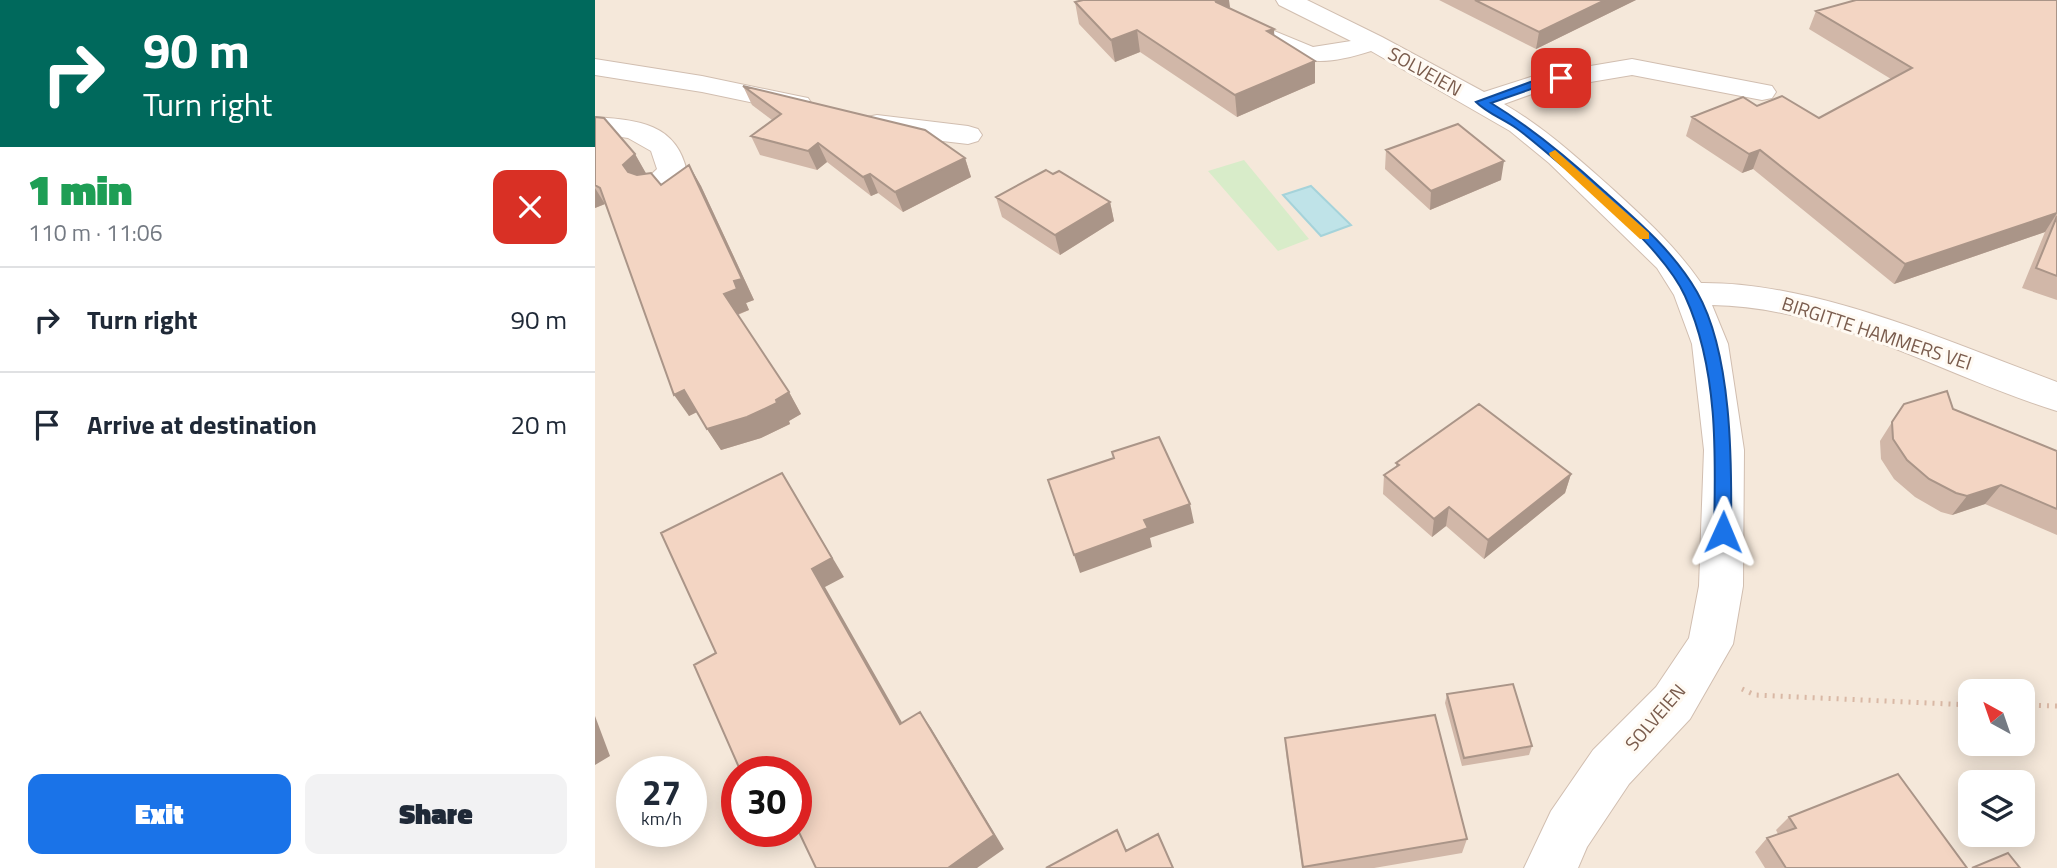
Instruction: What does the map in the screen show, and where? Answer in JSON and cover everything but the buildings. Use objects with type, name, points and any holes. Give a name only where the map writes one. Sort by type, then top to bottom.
[{"type":"street","name":"SOLVEIEN","points":[[1288,0],[1373,42],[1520,125],[1637,228],[1669,261],[1691,294],[1710,344],[1724,450],[1721,586],[1710,644],[1673,703],[1611,767],[1569,829],[1550,868]]},
{"type":"street","name":"SOLVEIEN","points":[[1240,23],[1310,56],[1329,56],[1373,42]]},
{"type":"street","points":[[595,67],[702,84],[823,110]]},
{"type":"street","points":[[1482,102],[1537,83],[1632,67],[1762,92]]},
{"type":"street","points":[[857,117],[891,127],[968,135]]},
{"type":"street","points":[[595,125],[642,132],[656,137],[666,151],[672,172],[654,186]]},
{"type":"street","name":"BIRGITTE HAMMERS VEI","points":[[1691,294],[1728,292],[1808,307],[1934,349],[2057,397]]},
{"type":"path","points":[[1696,667],[1755,695],[1958,704]]},
{"type":"path","points":[[2035,705],[2057,706]]},
{"type":"shaded area","points":[[595,0],[2057,0],[2057,868],[595,868]]},
{"type":"green space","points":[[1244,160],[1309,239],[1278,251],[1208,171]]},
{"type":"water","points":[[1311,186],[1351,225],[1321,236],[1283,195]]},
{"type":"slow traffic","points":[[1555,153],[1645,236]]},
{"type":"route","points":[[1561,78],[1537,83],[1482,102],[1520,125],[1637,228],[1669,261],[1691,294],[1710,344],[1724,450],[1723,532]]}]
